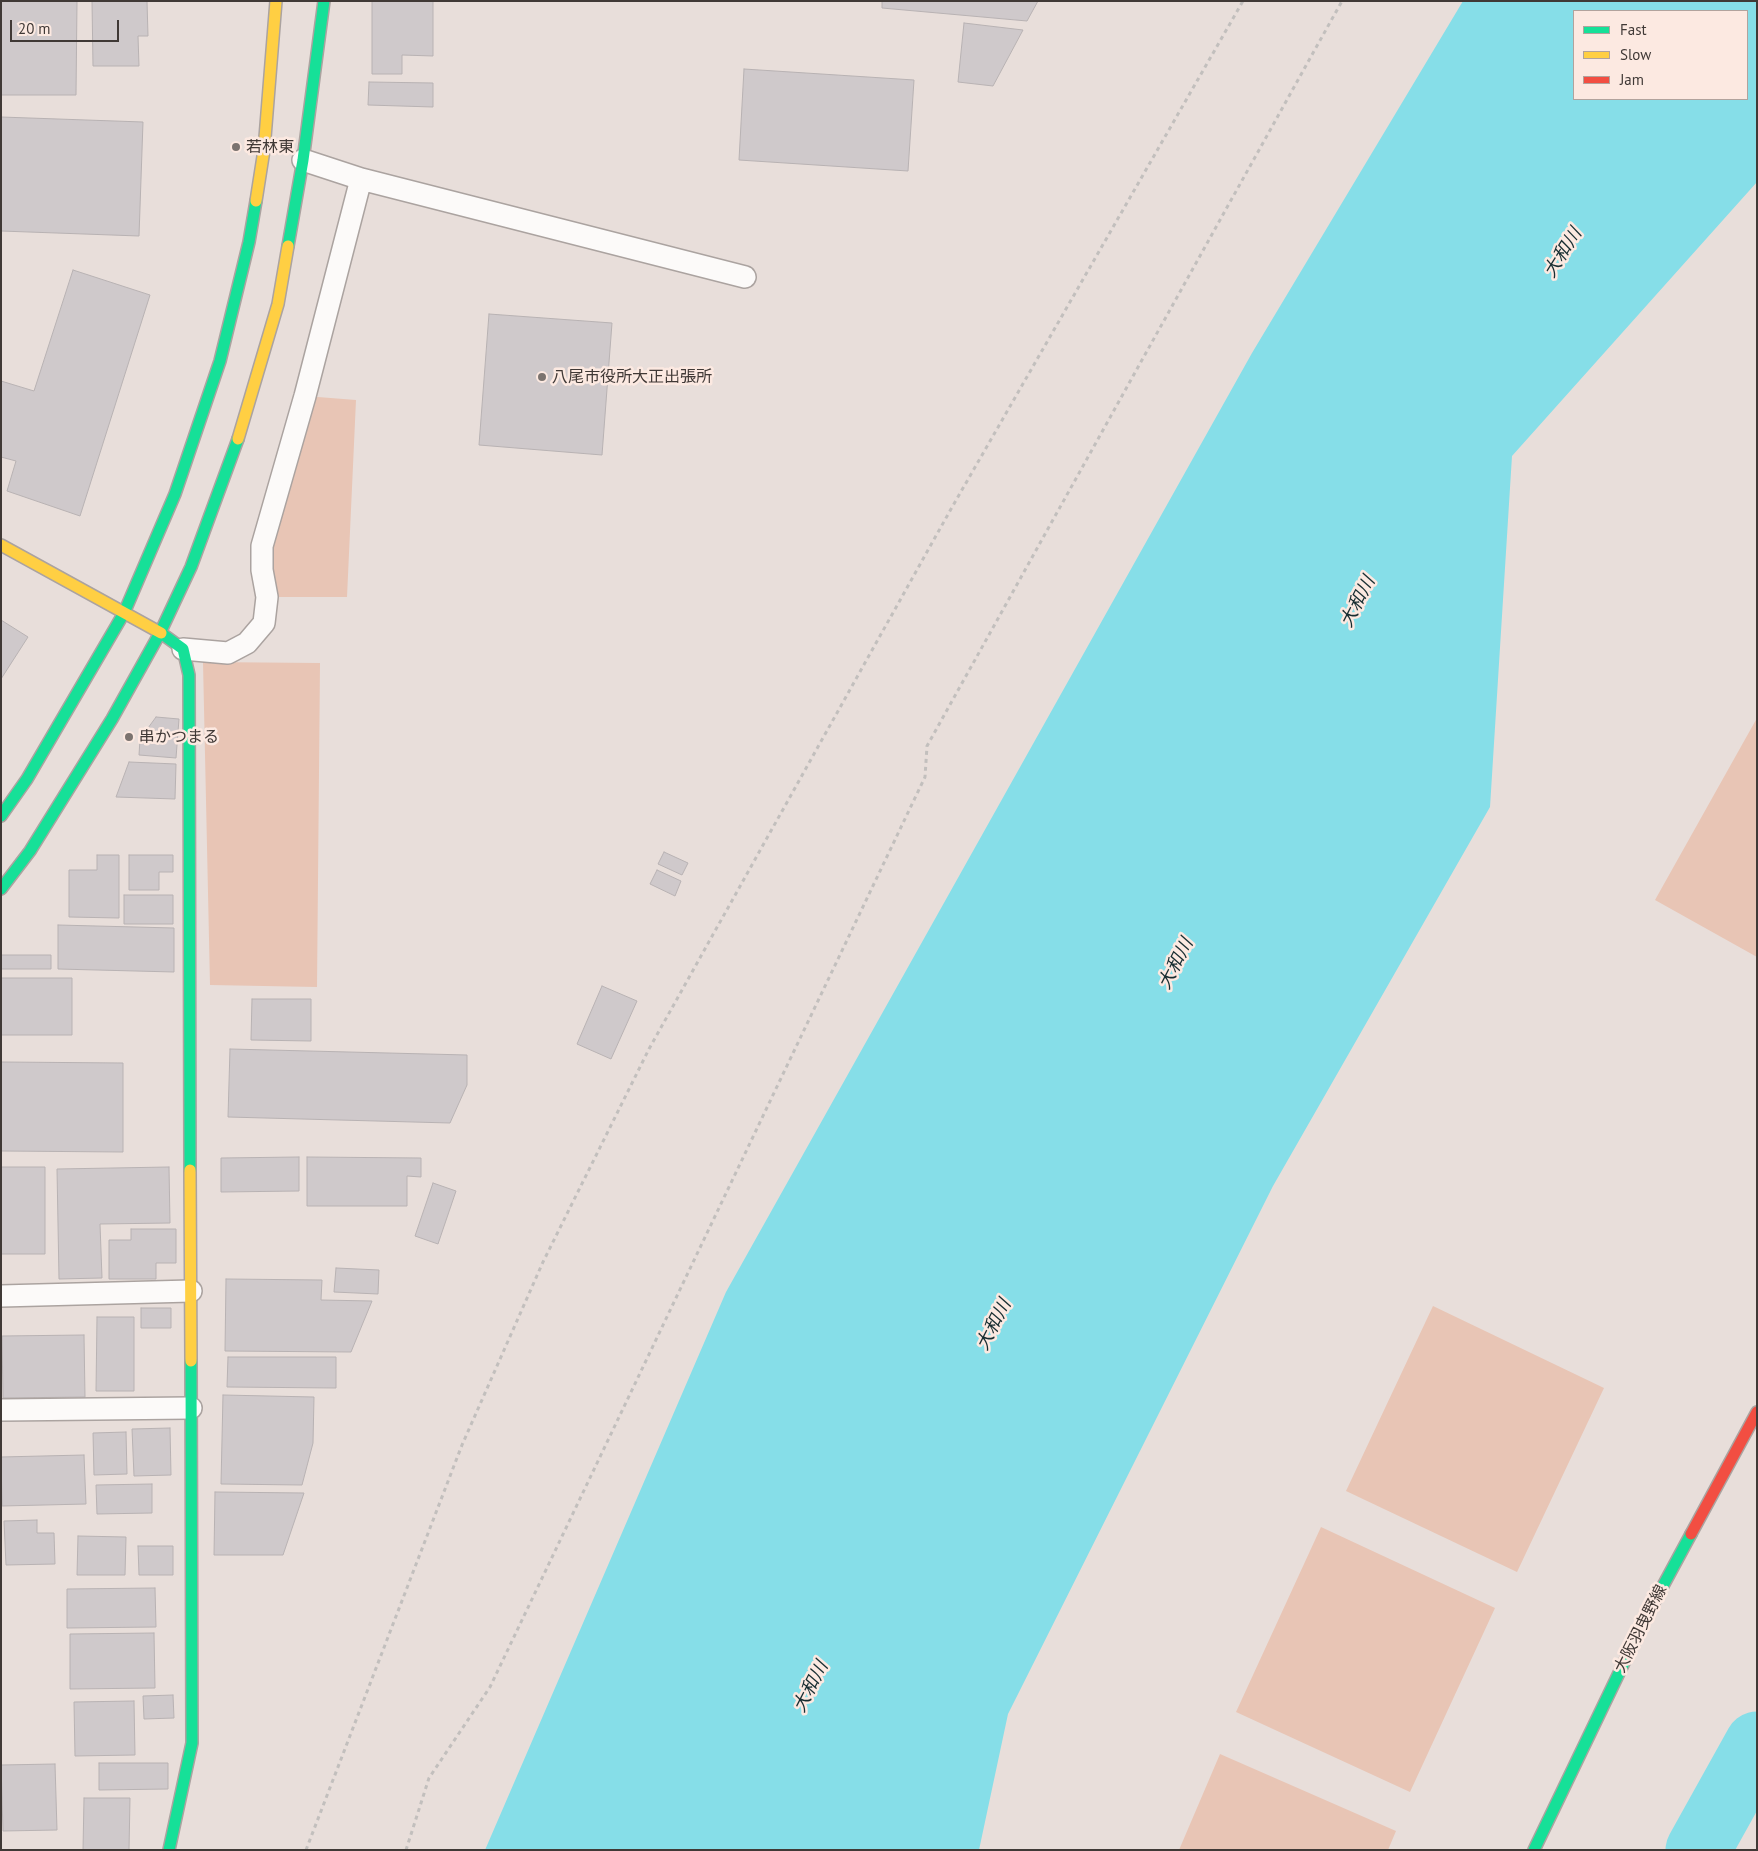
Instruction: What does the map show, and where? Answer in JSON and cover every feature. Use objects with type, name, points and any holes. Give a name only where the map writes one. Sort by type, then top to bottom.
[{"type":"street","points":[[1,816],[27,779],[124,613],[175,494],[220,361],[249,242],[264,150],[276,1]]},
{"type":"street","points":[[1,889],[35,843],[112,719],[160,633],[191,567],[233,455],[278,304],[303,160],[324,1]]},
{"type":"street","points":[[1,545],[160,633],[183,649],[190,675],[192,1743],[169,1850]]},
{"type":"street","name":"大阪羽曳野線","points":[[1534,1850],[1644,1621],[1757,1412]]},
{"type":"lane","points":[[303,160],[361,179],[746,277]]},
{"type":"lane","points":[[183,649],[228,653],[246,643],[264,623],[267,596],[262,570],[262,546],[305,396],[361,179]]},
{"type":"lane","points":[[1,1296],[191,1292]]},
{"type":"lane","points":[[1,1410],[191,1408]]},
{"type":"path","points":[[306,1850],[462,1445],[543,1262],[644,1058],[951,508],[1243,1]]},
{"type":"path","points":[[406,1850],[429,1778],[490,1687],[925,778],[927,746],[1342,1]]},
{"type":"shaded area","points":[[305,396],[356,400],[347,597],[267,597],[262,570]]},
{"type":"shaded area","points":[[203,662],[320,663],[317,987],[210,985]]},
{"type":"shaded area","points":[[1757,718],[1757,957],[1655,900]]},
{"type":"shaded area","points":[[1433,1306],[1604,1388],[1517,1572],[1346,1491]]},
{"type":"shaded area","points":[[1321,1527],[1495,1608],[1410,1792],[1236,1712]]},
{"type":"shaded area","points":[[1220,1754],[1396,1831],[1388,1850],[1179,1850]]},
{"type":"water","name":"大和川","points":[[1463,1],[1757,1],[1757,182],[1512,456],[1490,807],[1273,1186],[1008,1714],[979,1850],[485,1850],[726,1292],[1252,353]]},
{"type":"building","points":[[1,1],[77,1],[76,95],[1,95]]},
{"type":"building","points":[[92,1],[147,1],[148,36],[138,36],[139,66],[93,66]]},
{"type":"building","points":[[372,1],[433,1],[433,56],[402,55],[402,74],[372,74]]},
{"type":"building","points":[[882,1],[1038,1],[1027,21],[882,8]]},
{"type":"building","points":[[964,23],[1023,30],[993,86],[958,82]]},
{"type":"building","points":[[744,69],[914,80],[908,171],[739,160]]},
{"type":"building","points":[[369,82],[433,83],[433,107],[368,105]]},
{"type":"building","points":[[1,117],[143,122],[139,236],[1,231]]},
{"type":"building","points":[[73,270],[150,295],[80,516],[7,491],[16,461],[1,457],[1,381],[34,391]]},
{"type":"building","name":"八尾市役所大正出張所","points":[[489,314],[612,323],[602,455],[479,445]]},
{"type":"building","points":[[1,620],[28,637],[1,679]]},
{"type":"building","points":[[156,717],[179,719],[176,758],[139,755],[140,739]]},
{"type":"building","points":[[129,762],[176,764],[175,799],[116,797]]},
{"type":"building","points":[[664,852],[688,863],[682,875],[658,864]]},
{"type":"building","points":[[97,855],[119,855],[119,918],[69,917],[69,870],[97,870]]},
{"type":"building","points":[[129,855],[173,855],[173,872],[159,872],[159,890],[129,890]]},
{"type":"building","points":[[657,870],[681,881],[675,896],[650,884]]},
{"type":"building","points":[[124,895],[173,895],[173,924],[124,924]]},
{"type":"building","points":[[58,925],[174,928],[174,972],[58,969]]},
{"type":"building","points":[[1,955],[51,955],[51,969],[1,969]]},
{"type":"building","points":[[1,978],[72,978],[72,1035],[1,1035]]},
{"type":"building","points":[[602,986],[637,1001],[611,1059],[577,1044]]},
{"type":"building","points":[[252,999],[311,999],[311,1041],[251,1040]]},
{"type":"building","points":[[230,1049],[467,1055],[467,1085],[450,1123],[228,1117]]},
{"type":"building","points":[[1,1062],[123,1063],[123,1152],[1,1151]]},
{"type":"building","points":[[299,1157],[299,1191],[221,1192],[221,1158]]},
{"type":"building","points":[[307,1157],[421,1158],[421,1177],[407,1176],[407,1206],[307,1206]]},
{"type":"building","points":[[1,1167],[45,1167],[45,1254],[1,1254]]},
{"type":"building","points":[[169,1167],[170,1223],[100,1224],[102,1278],[59,1279],[57,1169]]},
{"type":"building","points":[[433,1183],[456,1191],[438,1244],[415,1236]]},
{"type":"building","points":[[131,1229],[176,1229],[176,1263],[156,1263],[156,1279],[109,1279],[109,1240],[131,1240]]},
{"type":"building","points":[[336,1268],[379,1270],[378,1294],[334,1292]]},
{"type":"building","points":[[226,1279],[322,1280],[321,1300],[372,1301],[351,1352],[225,1351]]},
{"type":"building","points":[[141,1308],[171,1308],[171,1328],[141,1328]]},
{"type":"building","points":[[97,1317],[134,1317],[134,1391],[96,1391]]},
{"type":"building","points":[[84,1335],[85,1397],[3,1398],[2,1336]]},
{"type":"building","points":[[228,1357],[336,1357],[336,1388],[227,1387]]},
{"type":"building","points":[[223,1395],[314,1397],[313,1443],[302,1485],[221,1484]]},
{"type":"building","points":[[170,1428],[171,1475],[134,1476],[132,1429]]},
{"type":"building","points":[[126,1432],[127,1474],[94,1475],[93,1433]]},
{"type":"building","points":[[84,1455],[86,1504],[2,1506],[1,1457]]},
{"type":"building","points":[[152,1484],[152,1513],[97,1514],[96,1485]]},
{"type":"building","points":[[215,1492],[304,1493],[283,1555],[214,1555]]},
{"type":"building","points":[[37,1520],[37,1533],[54,1533],[55,1564],[6,1565],[4,1521]]},
{"type":"building","points":[[78,1536],[126,1537],[125,1575],[77,1575]]},
{"type":"building","points":[[138,1546],[173,1546],[173,1575],[139,1575]]},
{"type":"building","points":[[155,1588],[156,1627],[67,1628],[67,1589]]},
{"type":"building","points":[[154,1633],[155,1688],[70,1689],[70,1634]]},
{"type":"building","points":[[173,1695],[174,1718],[144,1719],[143,1696]]},
{"type":"building","points":[[134,1701],[135,1755],[75,1756],[74,1702]]},
{"type":"building","points":[[99,1763],[168,1763],[168,1789],[99,1790]]},
{"type":"building","points":[[55,1764],[57,1830],[3,1831],[1,1765]]},
{"type":"building","points":[[84,1798],[130,1798],[129,1850],[83,1850]]},
{"type":"waterway","points":[[1698,1850],[1757,1744]]},
{"type":"traffic: fast","points":[[288,246],[303,160],[324,1]]},
{"type":"traffic: fast","points":[[1,816],[27,779],[124,613],[175,494],[220,361],[249,242],[256,201]]},
{"type":"traffic: fast","points":[[1,889],[30,851],[112,719],[160,633],[191,567],[238,439]]},
{"type":"traffic: fast","points":[[161,633],[183,649],[189,675],[190,1170]]},
{"type":"traffic: fast","points":[[169,1850],[192,1743],[191,1361]]},
{"type":"traffic: fast","points":[[1534,1850],[1644,1621],[1691,1534]]},
{"type":"traffic: slow","points":[[256,201],[264,150],[276,1]]},
{"type":"traffic: slow","points":[[238,439],[278,304],[288,246]]},
{"type":"traffic: slow","points":[[1,545],[161,633]]},
{"type":"traffic: slow","points":[[190,1170],[191,1361]]},
{"type":"traffic: jam","points":[[1691,1534],[1757,1412]]},
{"type":"place","name":"若林東","points":[[236,147]]},
{"type":"place","name":"八尾市役所大正出張所","points":[[542,377]]},
{"type":"place","name":"串かつまる","points":[[129,737]]}]
